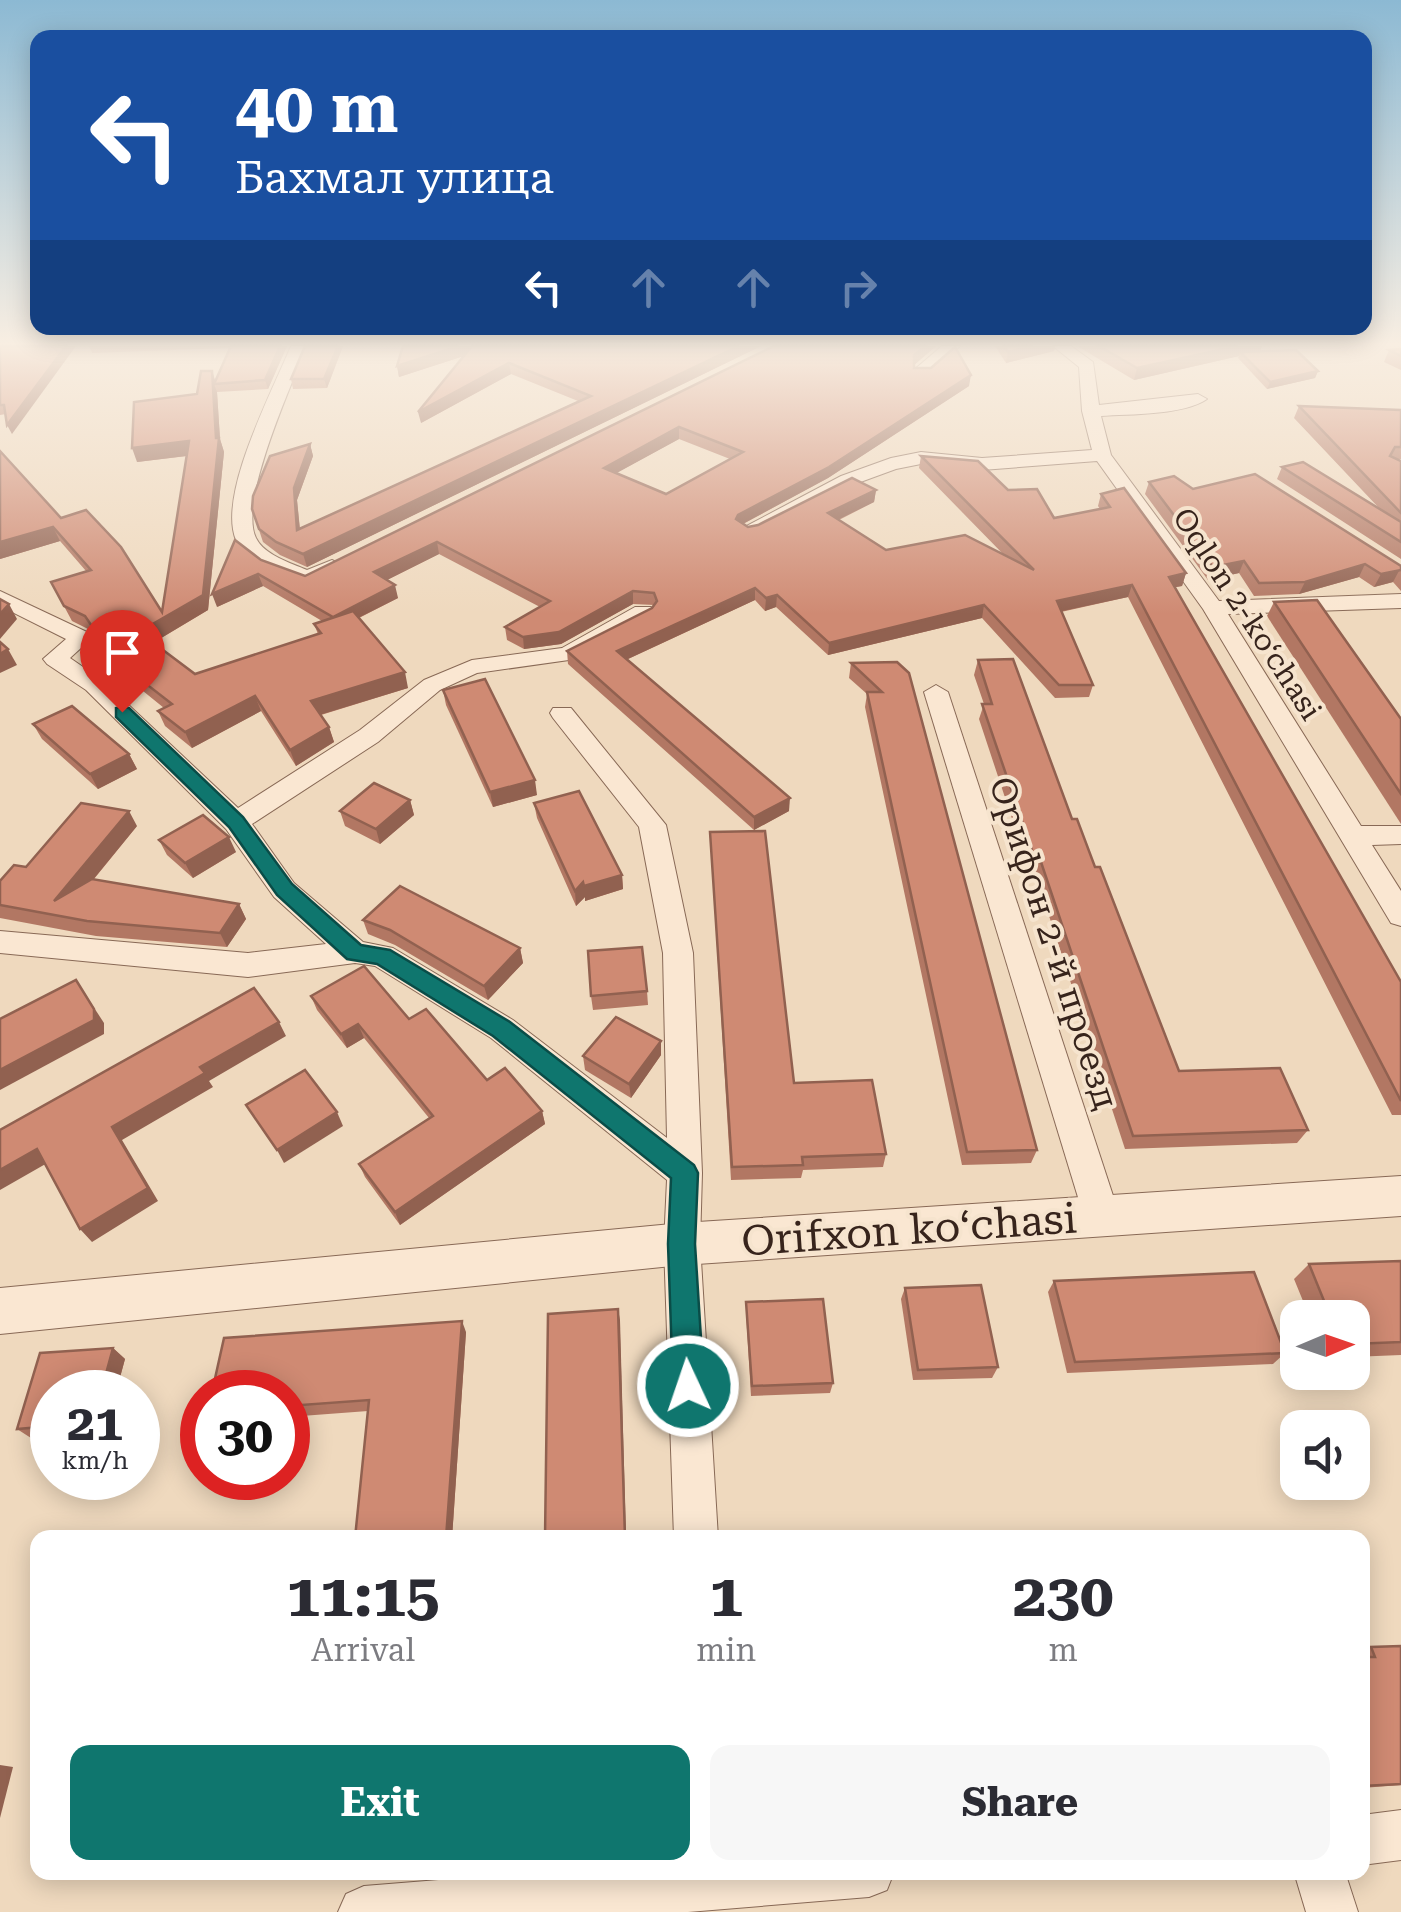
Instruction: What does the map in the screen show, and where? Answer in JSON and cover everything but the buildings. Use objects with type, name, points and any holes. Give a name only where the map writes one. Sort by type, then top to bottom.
[{"type":"street","points":[[265,435],[244,492],[240,525],[250,546],[307,579],[359,553]]},
{"type":"street","name":"Oqlon 2-ko‘chasi","points":[[1097,435],[1102,454],[1213,608],[1401,915]]},
{"type":"street","points":[[750,530],[848,480],[891,464],[922,458],[982,464],[1102,454]]},
{"type":"street","points":[[0,598],[81,638],[55,659],[94,685],[236,822],[284,890],[354,952]]},
{"type":"street","points":[[1213,608],[1401,601]]},
{"type":"street","points":[[236,822],[370,736],[432,685],[472,668],[568,654],[644,612]]},
{"type":"street","name":"Орифон 2-й проезд","points":[[936,692],[1102,1217]]},
{"type":"street","points":[[562,713],[652,825],[678,954],[685,1173],[682,1244],[696,1530]]},
{"type":"street","points":[[1354,836],[1401,836]]},
{"type":"street","points":[[0,942],[248,965],[354,952],[382,956],[502,1029],[685,1173]]},
{"type":"street","name":"Orifxon koʻchasi","points":[[0,1311],[682,1244],[1401,1196]]},
{"type":"street","points":[[1370,1839],[1401,1836]]},
{"type":"street","points":[[364,1912],[796,1880]]},
{"type":"street","points":[[1322,1880],[1332,1912]]},
{"type":"route","points":[[122,712],[236,822],[284,890],[356,953],[382,956],[502,1029],[685,1173],[682,1244],[688,1386]]}]
